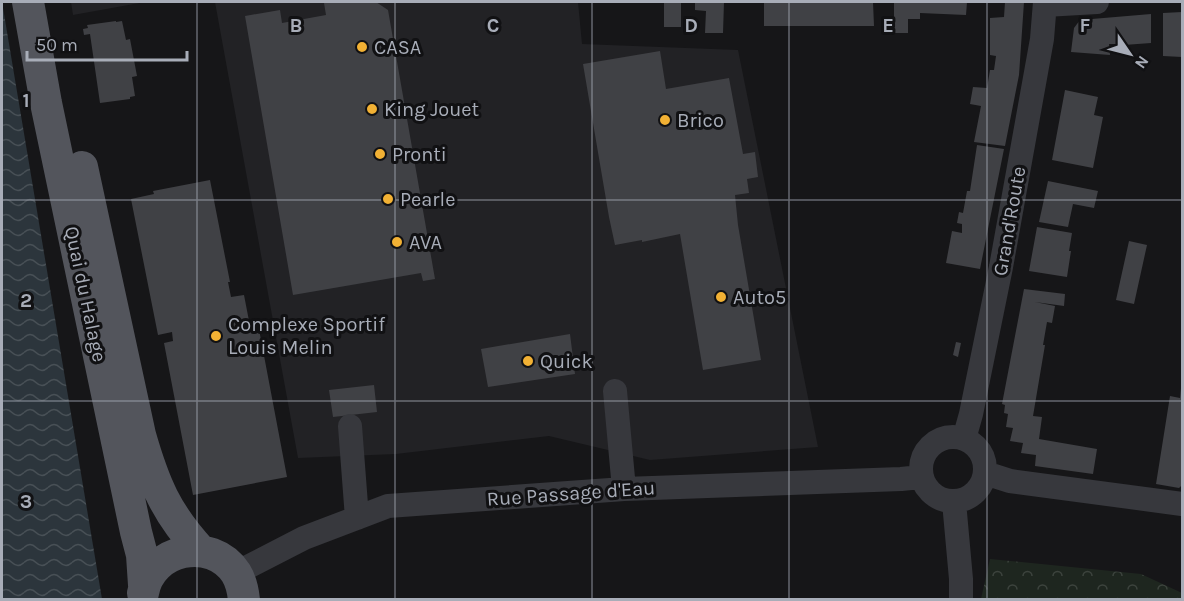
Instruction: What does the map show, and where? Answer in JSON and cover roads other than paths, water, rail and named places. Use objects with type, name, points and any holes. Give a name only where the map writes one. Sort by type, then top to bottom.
[{"type":"main road","name":"Quai du Halage","points":[[28,2],[51,126],[142,555],[143,592]]},
{"type":"main road","name":"Quai du Halage","points":[[50,2],[70,112],[140,435],[151,473],[172,515],[201,551]]},
{"type":"main road","name":"Quai du Halage","points":[[143,592],[152,571],[162,561],[174,554],[188,551],[201,551],[215,555],[226,562],[240,586]]},
{"type":"street","points":[[1045,3],[1097,2]]},
{"type":"street","name":"Grand'Route","points":[[964,439],[1001,267],[1042,39],[1045,3]]},
{"type":"street","points":[[615,391],[624,489]]},
{"type":"street","points":[[350,426],[357,518]]},
{"type":"street","points":[[952,437],[972,443],[982,456],[985,473],[978,490],[963,500],[954,502],[940,499],[928,490],[921,477],[921,465],[924,454],[931,445],[941,439],[952,437]]},
{"type":"street","points":[[985,473],[1010,481],[1182,504]]},
{"type":"street","name":"Rue Passage d'Eau","points":[[240,586],[304,538],[388,506],[624,489],[921,477]]},
{"type":"street","points":[[954,502],[961,600]]},
{"type":"water","points":[[2,2],[102,599],[2,599]]},
{"type":"place","name":"CASA","points":[[362,47]]},
{"type":"place","name":"King Jouet","points":[[372,109]]},
{"type":"place","name":"Brico","points":[[665,120]]},
{"type":"place","name":"Pronti","points":[[380,154]]},
{"type":"place","name":"Pearle","points":[[388,199]]},
{"type":"place","name":"AVA","points":[[397,242]]},
{"type":"place","name":"Auto5","points":[[721,297]]},
{"type":"place","name":"Complexe Sportif Louis Melin","points":[[216,336]]},
{"type":"place","name":"Quick","points":[[528,361]]}]
